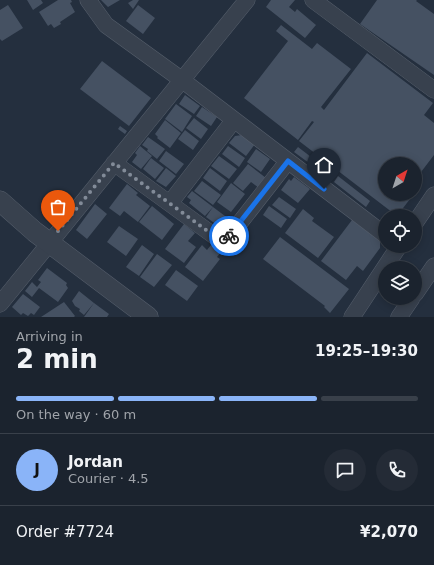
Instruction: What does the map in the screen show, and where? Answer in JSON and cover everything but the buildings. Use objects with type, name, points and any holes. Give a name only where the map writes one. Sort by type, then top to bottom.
[{"type":"street","points":[[88,0],[106,25],[182,80],[378,231]]},
{"type":"street","points":[[0,304],[247,0]]},
{"type":"street","points":[[313,0],[434,90]]},
{"type":"street","points":[[170,203],[234,120]]},
{"type":"street","points":[[114,163],[224,243],[288,161]]},
{"type":"street","points":[[422,212],[434,195]]},
{"type":"street","points":[[0,201],[49,243],[148,317]]},
{"type":"street","points":[[352,317],[394,253]]},
{"type":"street","points":[[422,284],[434,266]]},
{"type":"street","points":[[400,317],[408,305]]},
{"type":"way so far","points":[[58,231],[114,163],[224,243],[229,236]]},
{"type":"route","points":[[229,236],[288,161],[324,189]]}]
